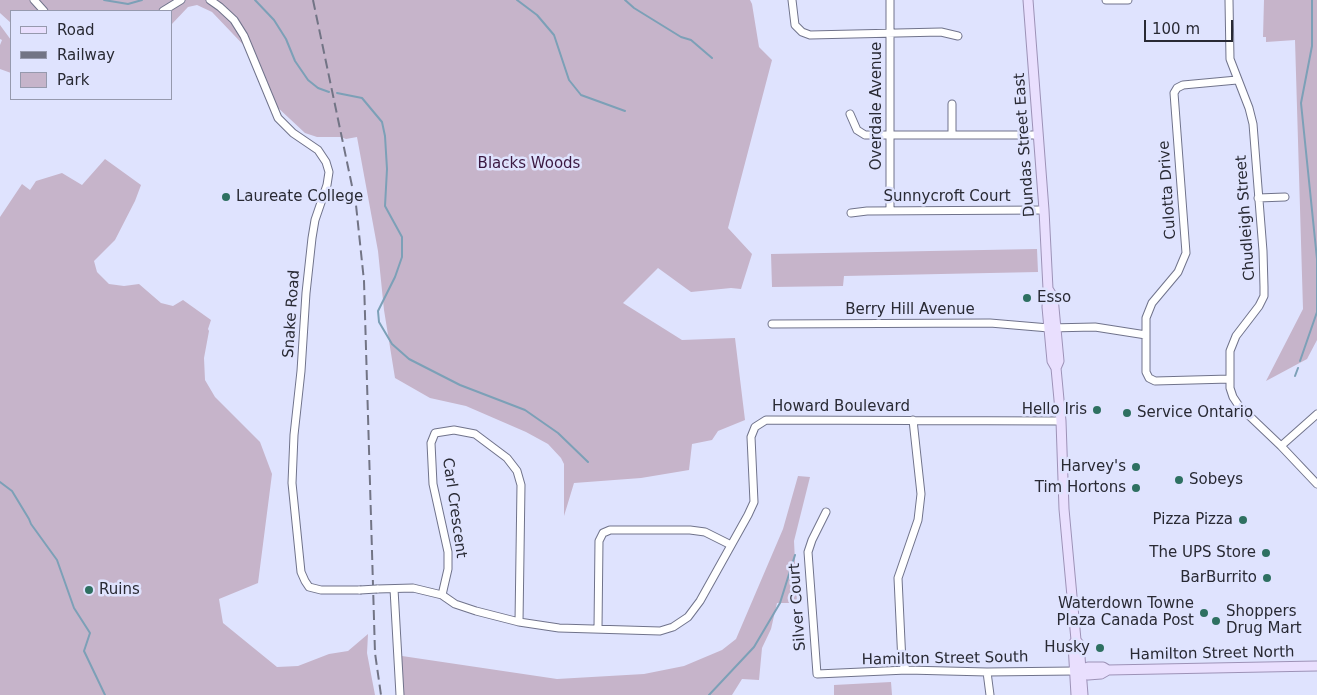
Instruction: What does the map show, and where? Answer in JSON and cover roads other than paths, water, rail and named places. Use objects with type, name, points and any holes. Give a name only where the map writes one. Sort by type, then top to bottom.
[{"type":"main road","name":"Dundas Street East","points":[[1028,0],[1048,289],[1053,297],[1052,328],[1059,361],[1056,368],[1064,509],[1076,640],[1079,644],[1076,695]]},
{"type":"main road","name":"Hamilton Street North","points":[[1078,671],[1088,667],[1103,667],[1108,670],[1317,666]]},
{"type":"main road","name":"Dundas Street East","points":[[1078,671],[1083,695]]},
{"type":"street","points":[[34,0],[43,10]]},
{"type":"street","points":[[165,10],[181,0]]},
{"type":"street","name":"Snake Road","points":[[210,0],[234,20],[244,36],[278,118],[293,133],[318,150],[326,162],[329,172],[327,185],[315,220],[312,238],[306,293],[302,371],[294,435],[292,483],[301,572],[309,586],[321,590],[413,588],[442,595]]},
{"type":"street","points":[[792,0],[794,26],[810,35],[941,32],[958,36]]},
{"type":"street","name":"Overdale Avenue","points":[[890,0],[890,211]]},
{"type":"street","points":[[1106,0],[1128,0]]},
{"type":"street","name":"Chudleigh Street","points":[[1229,0],[1230,59],[1249,108],[1253,124],[1263,251],[1264,296],[1259,306],[1236,336],[1230,351],[1230,380],[1233,397],[1239,406],[1317,484]]},
{"type":"street","name":"Culotta Drive","points":[[1230,380],[1154,382],[1146,372],[1146,318],[1152,303],[1178,272],[1186,253],[1174,93],[1177,88],[1183,85],[1237,80]]},
{"type":"street","points":[[952,104],[952,135]]},
{"type":"street","points":[[850,114],[855,128],[860,134],[868,135],[1038,134]]},
{"type":"street","points":[[1258,198],[1285,197]]},
{"type":"street","name":"Sunnycroft Court","points":[[850,213],[1044,210]]},
{"type":"street","name":"Berry Hill Avenue","points":[[772,324],[990,324],[1052,328],[1095,327],[1146,335]]},
{"type":"street","points":[[1281,446],[1317,414]]},
{"type":"street","name":"Howard Boulevard","points":[[442,595],[455,604],[519,622],[559,628],[660,631],[673,627],[688,617],[700,601],[754,502],[752,437],[754,427],[766,420],[1060,421]]},
{"type":"street","points":[[906,670],[902,663],[898,578],[918,520],[920,494],[913,420]]},
{"type":"street","name":"Carl Crescent","points":[[442,595],[448,569],[448,552],[433,484],[431,443],[435,433],[454,430],[475,434],[507,458],[517,471],[520,485],[519,622]]},
{"type":"street","name":"Silver Court","points":[[817,674],[808,552],[826,512]]},
{"type":"street","points":[[598,628],[599,541],[603,533],[610,530],[690,530],[705,532],[731,545]]},
{"type":"street","points":[[394,589],[400,695]]},
{"type":"street","name":"Hamilton Street South","points":[[817,674],[906,670],[987,672],[1078,671]]},
{"type":"street","points":[[987,672],[990,695]]},
{"type":"waterway","points":[[104,0],[128,4],[142,0]]},
{"type":"waterway","points":[[255,0],[274,20],[286,39],[295,61],[308,80],[318,88],[329,92]]},
{"type":"waterway","points":[[517,0],[537,15],[554,35],[569,80],[581,95],[625,111]]},
{"type":"waterway","points":[[625,0],[634,8],[681,37],[691,40],[712,58]]},
{"type":"waterway","points":[[1300,361],[1317,312],[1317,259],[1301,103],[1312,46],[1312,0]]},
{"type":"waterway","points":[[337,93],[362,98],[382,122],[385,136],[387,169],[385,206],[402,237],[402,257],[395,277],[378,311],[379,322],[392,344],[409,359],[460,385],[525,410],[558,433],[588,462]]},
{"type":"waterway","points":[[1295,376],[1298,368]]},
{"type":"waterway","points":[[0,482],[12,491],[31,524],[57,560],[74,608],[90,633],[84,651],[105,695]]},
{"type":"waterway","points":[[709,695],[754,647],[780,603],[795,555]]},
{"type":"railway","points":[[313,0],[356,205],[364,281],[375,653],[381,695]]},
{"type":"place","name":"Laureate College","points":[[226,197]]},
{"type":"place","name":"Esso","points":[[1027,298]]},
{"type":"place","name":"Hello Iris","points":[[1097,410]]},
{"type":"place","name":"Service Ontario","points":[[1127,413]]},
{"type":"place","name":"Harvey's","points":[[1136,467]]},
{"type":"place","name":"Sobeys","points":[[1179,480]]},
{"type":"place","name":"Tim Hortons","points":[[1136,488]]},
{"type":"place","name":"Pizza Pizza","points":[[1243,520]]},
{"type":"place","name":"The UPS Store","points":[[1266,553]]},
{"type":"place","name":"BarBurrito","points":[[1267,578]]},
{"type":"place","name":"Ruins","points":[[89,590]]},
{"type":"place","name":"Waterdown Towne Plaza Canada Post","points":[[1204,613]]},
{"type":"place","name":"Shoppers Drug Mart","points":[[1216,621]]},
{"type":"place","name":"Husky","points":[[1100,648]]},
{"type":"park label","name":"Blacks Woods","points":[[529,164]]}]
